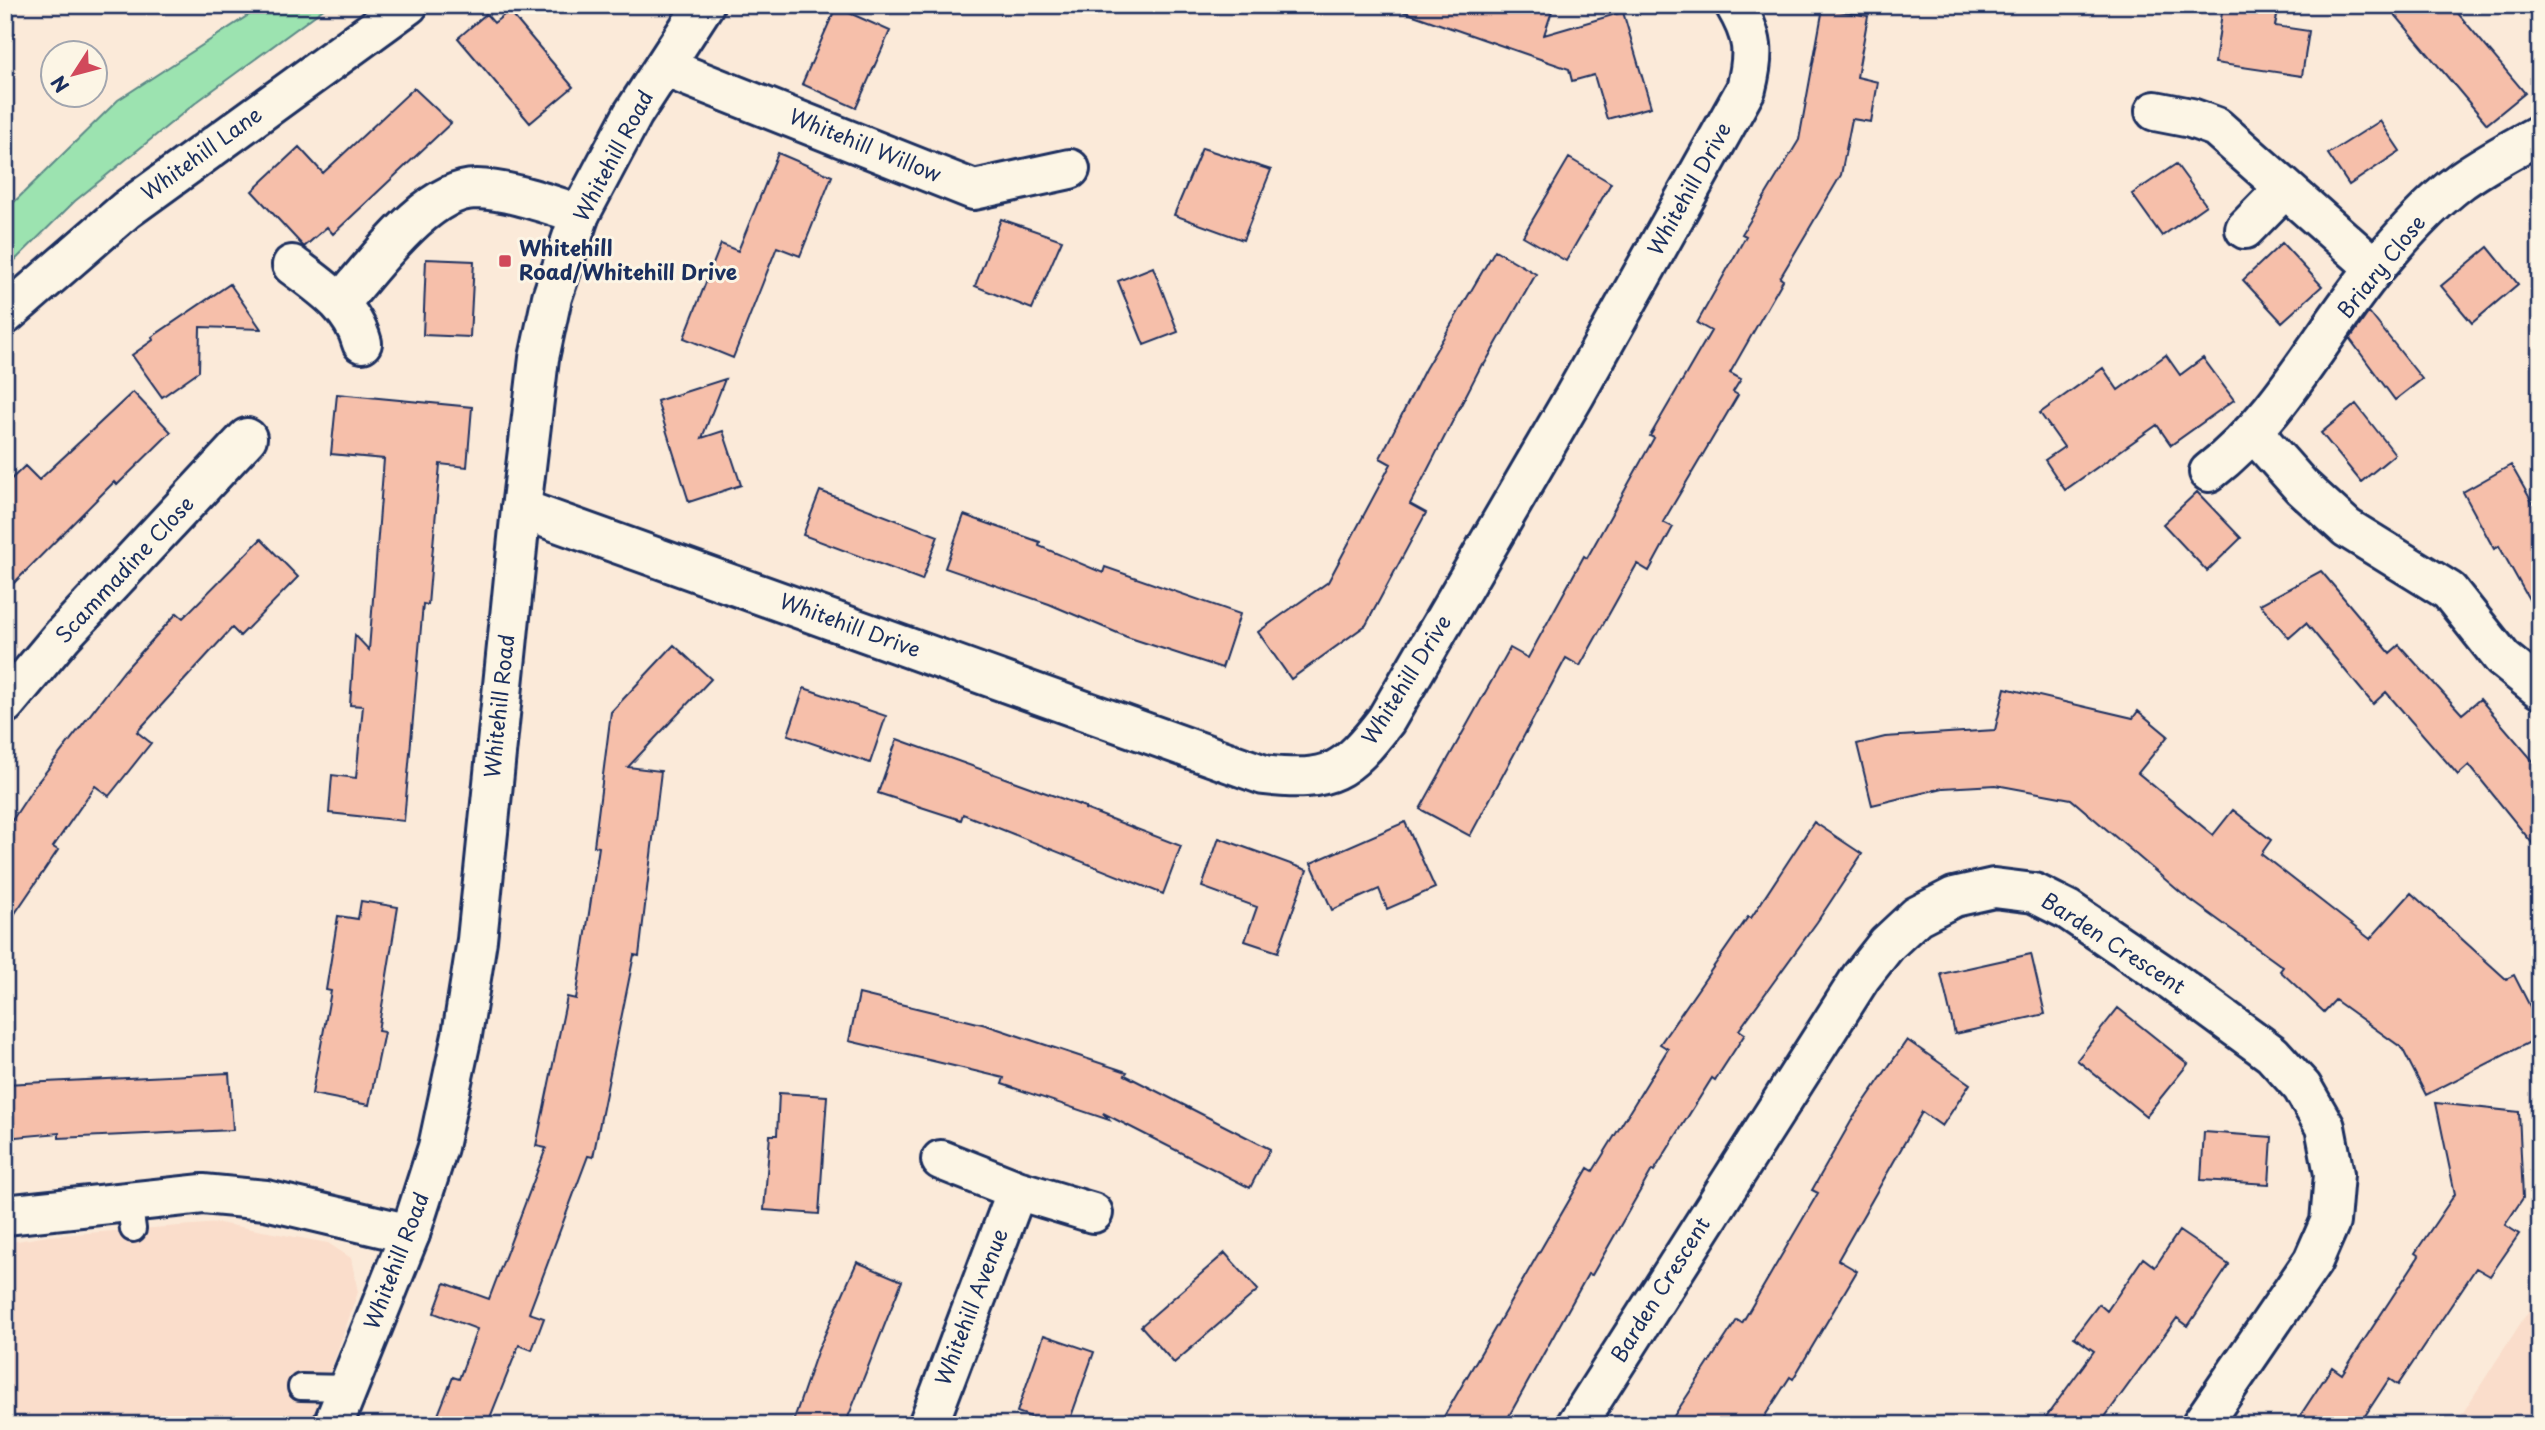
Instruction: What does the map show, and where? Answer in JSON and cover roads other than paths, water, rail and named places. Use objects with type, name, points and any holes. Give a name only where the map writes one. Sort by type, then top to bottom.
[{"type":"street","name":"Whitehill Lane","points":[[5,316],[126,210],[408,5]]},
{"type":"street","name":"Whitehill Road","points":[[333,1425],[411,1234],[438,1147],[463,1035],[477,940],[520,509],[540,358],[552,297],[580,214],[633,114],[704,5]]},
{"type":"street","name":"Whitehill Drive","points":[[520,509],[1264,775],[1303,779],[1327,773],[1358,757],[1386,720],[1575,395],[1746,89],[1754,58],[1748,27],[1735,5]]},
{"type":"street","name":"Whitehill Willow","points":[[664,67],[974,190],[1070,169]]},
{"type":"street","points":[[2155,111],[2190,118],[2216,127],[2375,268]]},
{"type":"street","name":"Briary Close","points":[[2209,472],[2254,433],[2287,393],[2375,268],[2420,218],[2462,180],[2540,134]]},
{"type":"street","points":[[340,303],[422,213],[447,195],[475,189],[519,196],[580,214]]},
{"type":"street","points":[[2245,229],[2284,189]]},
{"type":"street","points":[[292,265],[340,303],[357,326],[362,342]]},
{"type":"street","points":[[2254,433],[2301,486],[2347,528],[2449,591],[2503,659],[2540,689]]},
{"type":"street","name":"Scammadine Close","points":[[5,704],[62,635],[247,438]]},
{"type":"street","name":"Barden Crescent","points":[[1576,1425],[1838,1013],[1887,944],[1917,916],[1954,897],[1994,888],[2034,892],[2067,910],[2171,980],[2272,1054],[2302,1087],[2325,1127],[2334,1174],[2330,1222],[2313,1261],[2201,1425]]},
{"type":"street","points":[[941,1160],[1017,1190],[1093,1213]]},
{"type":"street","name":"Whitehill Avenue","points":[[928,1425],[1017,1190]]},
{"type":"street","points":[[5,1215],[131,1215],[203,1194],[266,1200],[411,1234]]},
{"type":"lane","points":[[301,1387],[348,1388]]},
{"type":"place","name":"Whitehill Road/Whitehill Drive","points":[[505,261]]}]
